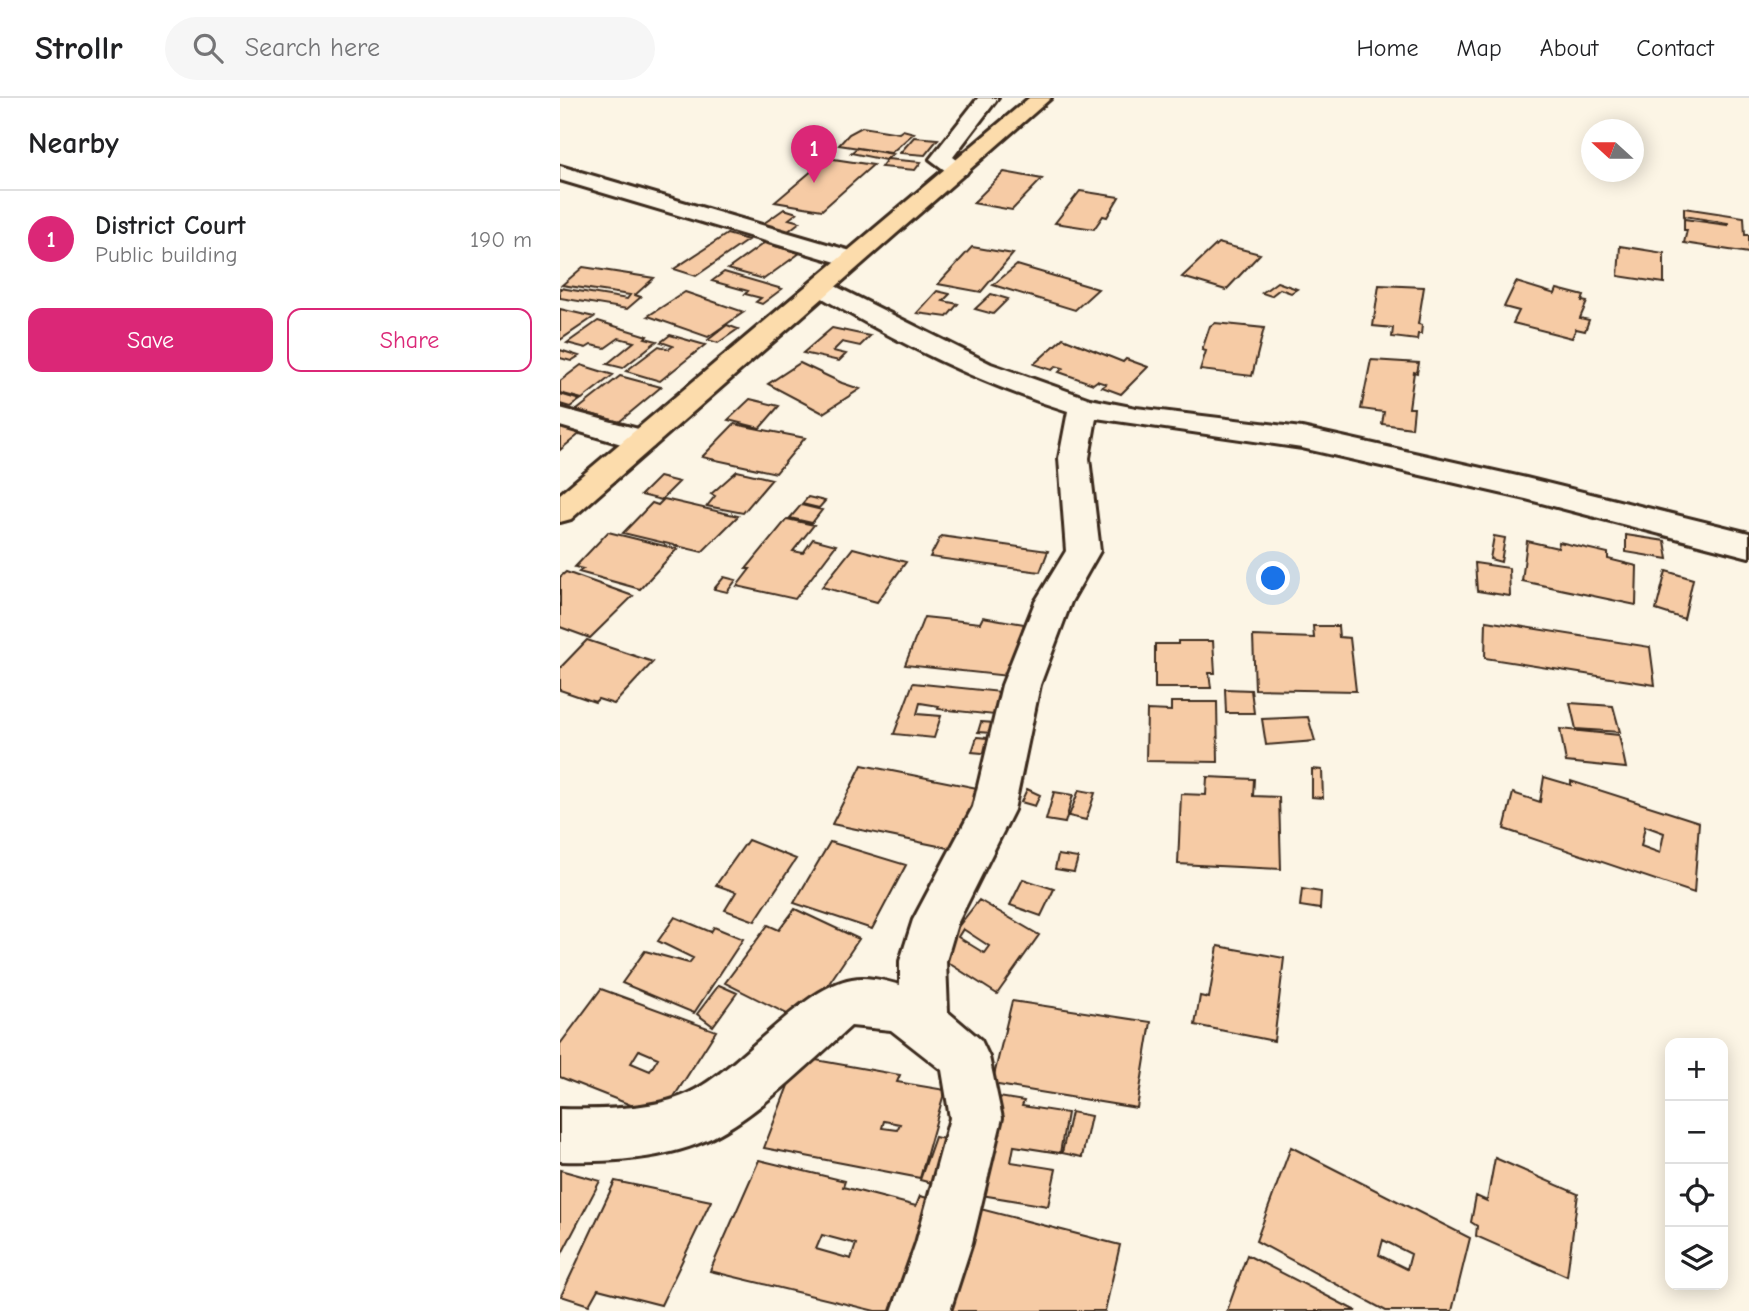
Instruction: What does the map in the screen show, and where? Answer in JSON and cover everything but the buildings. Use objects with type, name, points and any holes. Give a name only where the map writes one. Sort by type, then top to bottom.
[{"type":"main road","points":[[560,512],[823,289],[852,259],[1041,98]]},
{"type":"street","points":[[958,169],[941,159],[988,98]]},
{"type":"street","points":[[560,173],[852,259]]},
{"type":"street","points":[[823,289],[901,334],[989,374],[1083,407],[1299,437],[1486,479],[1749,545]]},
{"type":"street","points":[[924,1024],[923,961],[936,920],[993,810],[1021,685],[1053,602],[1083,551],[1074,458],[1083,407]]},
{"type":"street","points":[[560,417],[642,440]]},
{"type":"street","points":[[560,1135],[615,1136],[697,1118],[764,1071],[836,1008],[853,1002],[876,1003],[902,1009],[964,1057],[976,1118],[944,1243],[921,1311]]},
{"type":"place","name":"District Court","points":[[814,183]]}]
